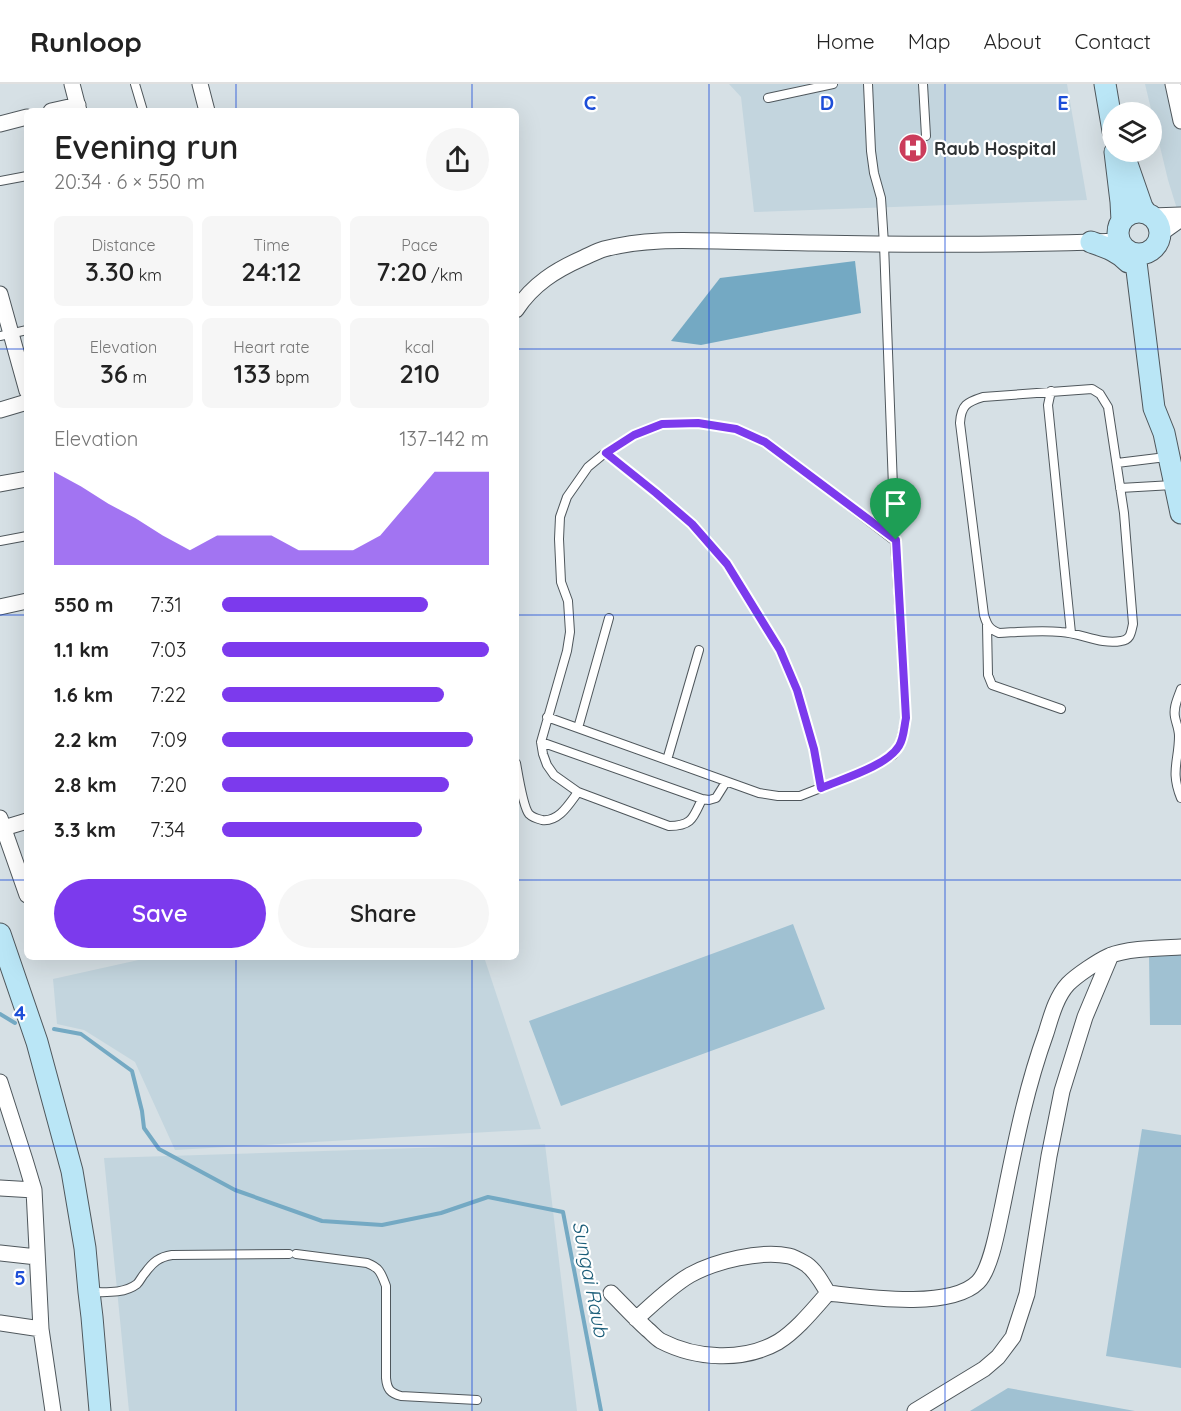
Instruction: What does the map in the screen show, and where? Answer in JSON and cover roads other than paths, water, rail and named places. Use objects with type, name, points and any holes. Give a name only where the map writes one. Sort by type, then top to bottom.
[{"type":"street","points":[[72,84],[78,108]]},
{"type":"street","points":[[200,84],[206,108]]},
{"type":"street","points":[[1106,84],[1109,102]]},
{"type":"street","points":[[1173,84],[1181,121]]},
{"type":"street","points":[[0,123],[24,118]]},
{"type":"street","points":[[1119,162],[1146,227],[1138,277],[1154,408],[1164,433],[1181,513]]},
{"type":"street","points":[[1126,162],[1142,207],[1146,227],[1169,408],[1164,433]]},
{"type":"street","points":[[1086,242],[1106,225],[1146,227]]},
{"type":"street","points":[[519,305],[538,284],[573,262],[601,250],[633,242],[679,240],[1039,244],[1086,242],[1146,227]]},
{"type":"street","points":[[1086,242],[1107,247],[1121,255],[1138,277]]},
{"type":"street","points":[[0,294],[6,334],[24,384]]},
{"type":"street","points":[[0,410],[24,403]]},
{"type":"street","points":[[0,484],[24,480]]},
{"type":"street","points":[[0,607],[24,602]]},
{"type":"street","points":[[24,821],[1,825],[24,887]]},
{"type":"street","points":[[0,934],[37,1042],[72,1171],[85,1248],[100,1411]]},
{"type":"street","points":[[828,1293],[891,1300],[929,1299],[950,1295],[978,1282],[986,1270],[998,1230],[1020,1119],[1039,1051],[1056,1003],[1068,984],[1111,955],[1142,949],[1181,947]]},
{"type":"street","points":[[915,1411],[984,1369],[998,1357],[1013,1336],[1027,1294],[1062,1091],[1085,1017],[1111,955]]},
{"type":"street","points":[[0,1083],[34,1190],[41,1329],[53,1411]]},
{"type":"street","points":[[0,1188],[34,1190]]},
{"type":"street","points":[[0,1252],[37,1257]]},
{"type":"street","points":[[636,1319],[690,1275],[715,1264],[765,1255],[790,1256],[807,1265],[820,1279],[828,1293]]},
{"type":"street","points":[[611,1293],[660,1340],[688,1351],[720,1356],[752,1353],[778,1342],[800,1324],[828,1293]]},
{"type":"street","points":[[0,1323],[41,1329]]},
{"type":"lane","points":[[135,84],[142,108]]},
{"type":"lane","points":[[768,98],[833,84]]},
{"type":"lane","points":[[547,717],[726,782],[759,793],[778,796],[800,796],[869,769],[892,755],[900,745],[906,718],[884,244],[881,198],[871,151],[868,84]]},
{"type":"lane","points":[[923,84],[926,136]]},
{"type":"lane","points":[[0,181],[24,177]]},
{"type":"lane","points":[[6,334],[24,331]]},
{"type":"lane","points":[[987,625],[999,633],[1061,632],[1107,642],[1122,641],[1131,635],[1124,513],[1117,463],[1108,407],[1100,394],[1092,389],[983,397],[969,401],[961,413],[960,423],[987,625],[988,675],[992,685],[1061,709]]},
{"type":"lane","points":[[1051,391],[1048,405],[1071,633]]},
{"type":"lane","points":[[702,799],[688,823],[669,826],[578,792],[554,776],[543,754],[541,742],[567,651],[570,632],[568,601],[561,582],[560,517],[567,497],[588,467],[634,435],[662,424],[698,423],[736,429],[765,442],[896,540]]},
{"type":"lane","points":[[606,453],[692,524],[727,564],[780,650],[797,690],[814,749],[821,788]]},
{"type":"lane","points":[[1117,463],[1168,457]]},
{"type":"lane","points":[[1120,488],[1174,484]]},
{"type":"lane","points":[[0,541],[24,537]]},
{"type":"lane","points":[[578,729],[609,618]]},
{"type":"lane","points":[[667,760],[699,650]]},
{"type":"lane","points":[[1181,689],[1175,706],[1179,734],[1174,775],[1181,798]]},
{"type":"lane","points":[[541,742],[702,799],[716,798],[726,782]]},
{"type":"lane","points":[[519,776],[526,808],[535,818],[552,819],[562,813],[578,792]]},
{"type":"lane","points":[[88,1292],[120,1291],[129,1288],[138,1283],[160,1257],[172,1255],[292,1254],[367,1263],[377,1267],[386,1286],[386,1378],[387,1387],[391,1393],[401,1396],[477,1400]]},
{"type":"waterway","name":"Sungai Raub","points":[[0,1014],[15,1023]]},
{"type":"waterway","name":"Sungai Raub","points":[[54,1029],[81,1034],[132,1071],[144,1128],[159,1149],[235,1190],[322,1221],[382,1225],[441,1213],[488,1197],[563,1212],[601,1411]]},
{"type":"place","name":"Raub Hospital","points":[[913,148]]}]
